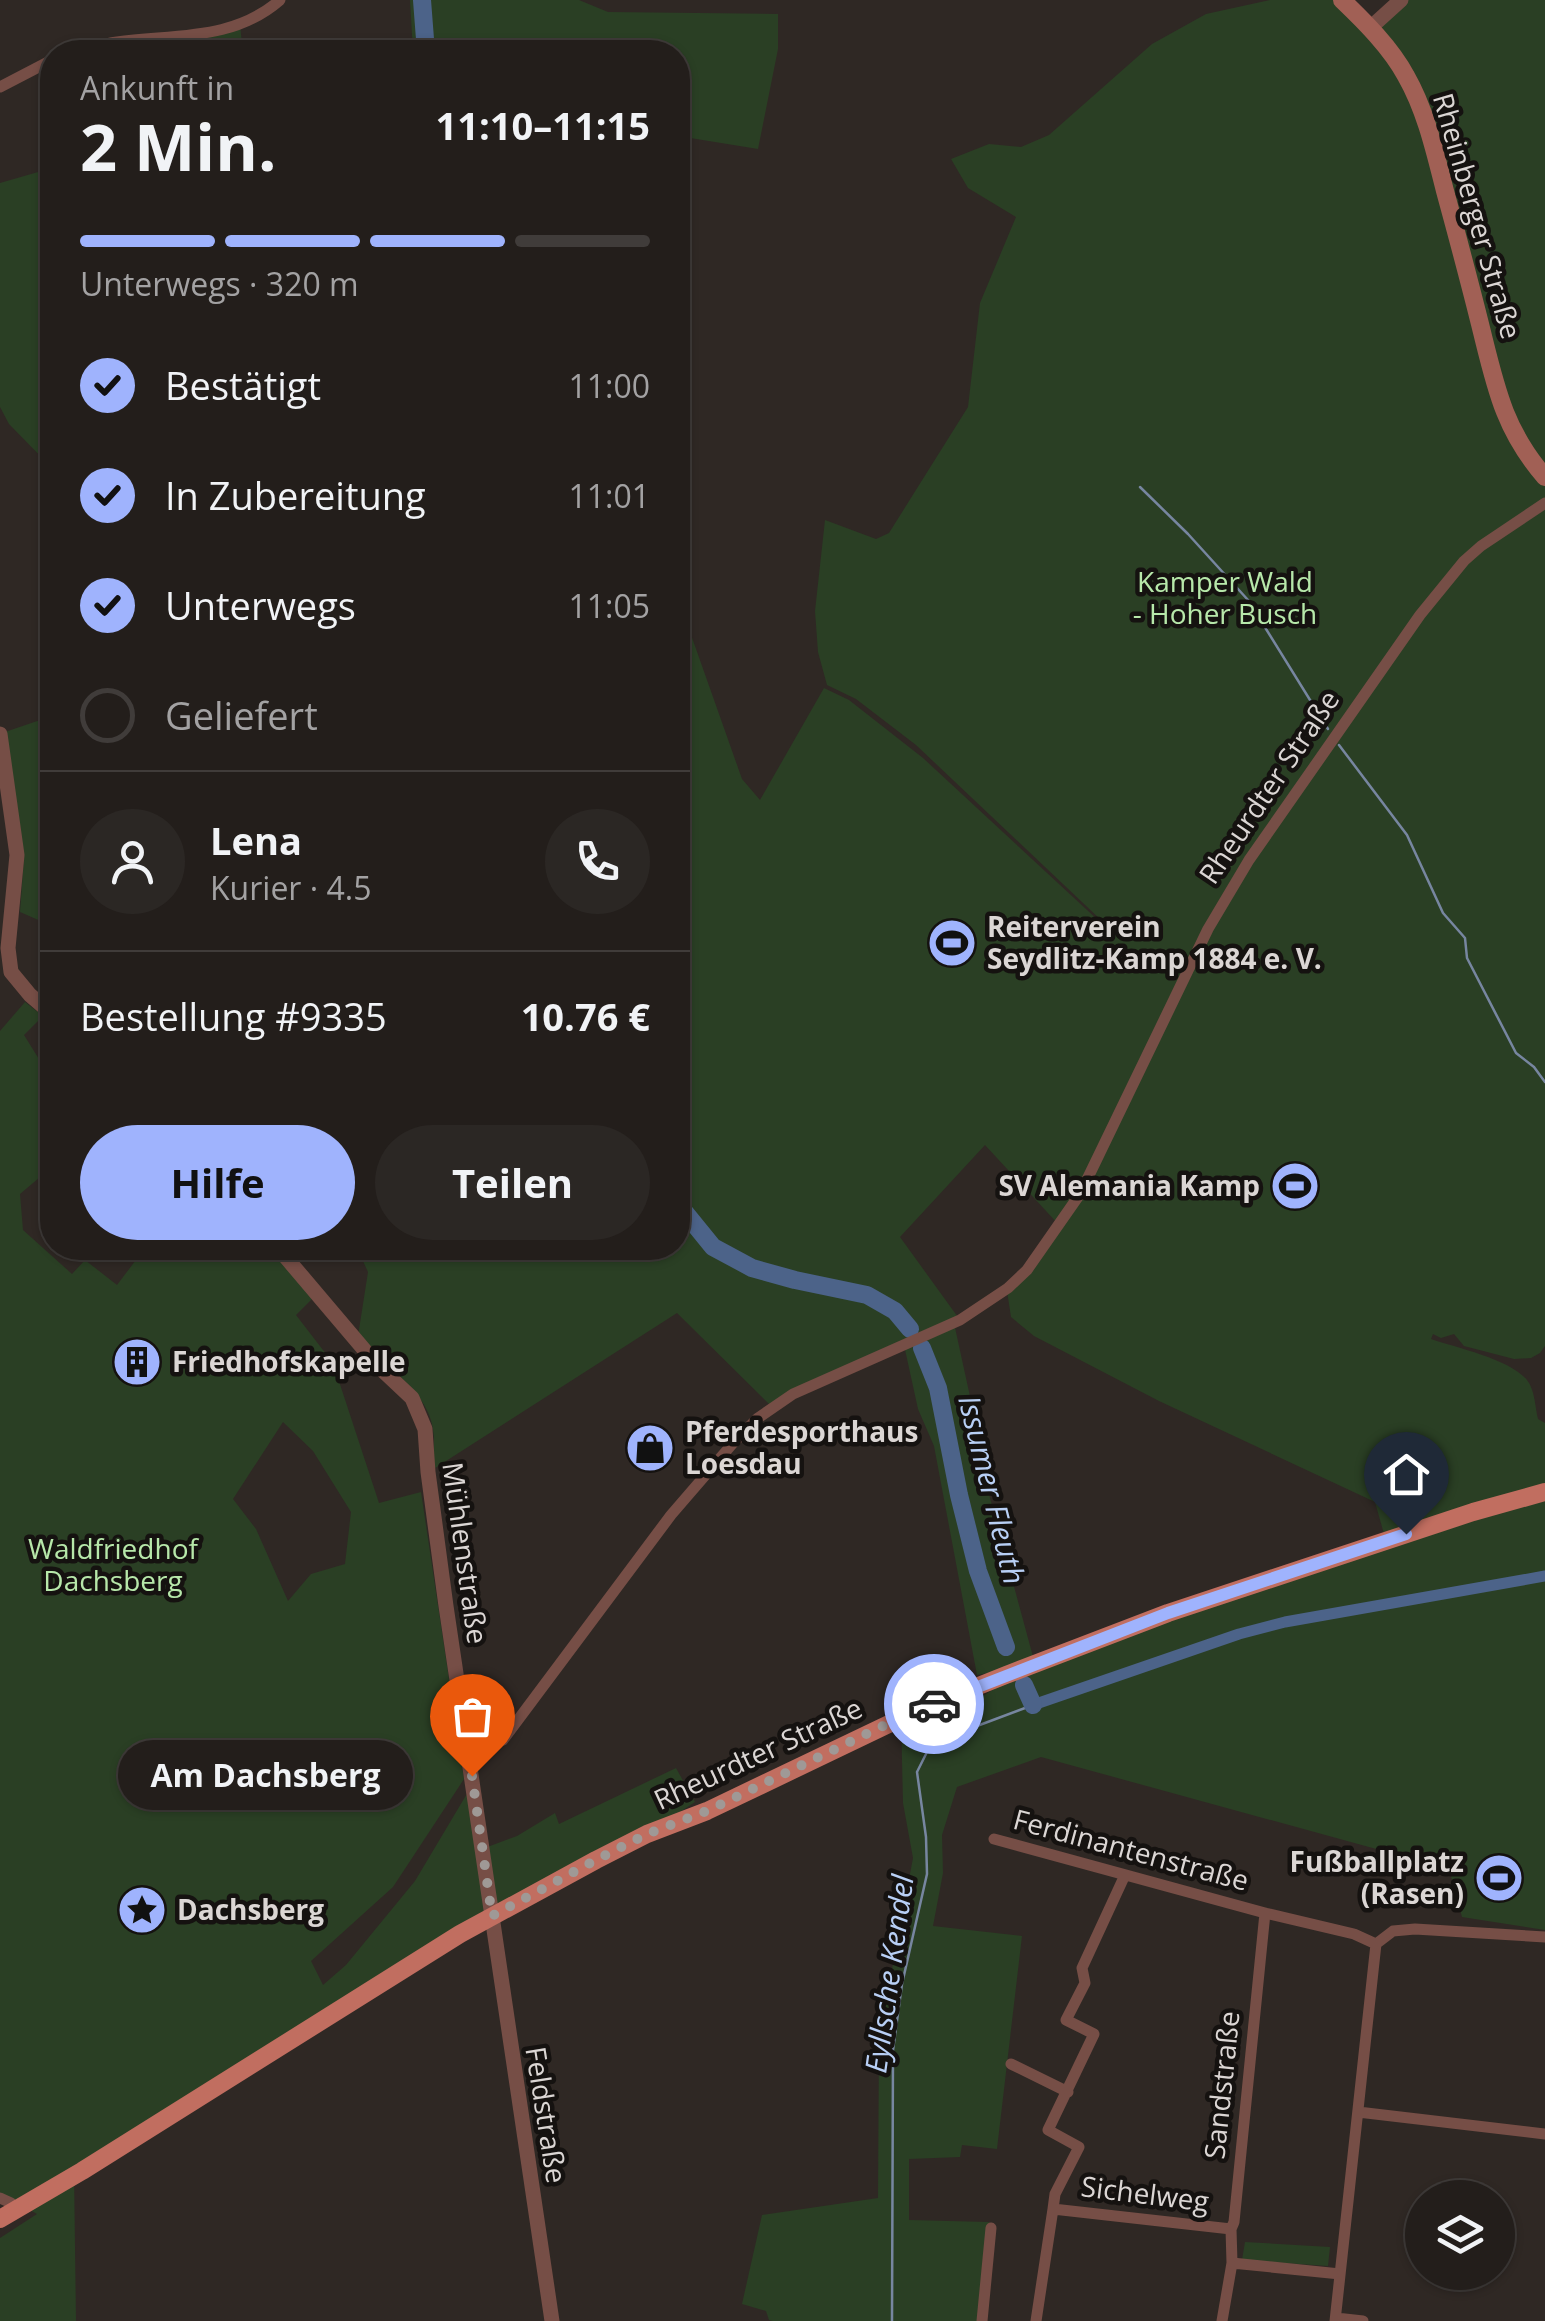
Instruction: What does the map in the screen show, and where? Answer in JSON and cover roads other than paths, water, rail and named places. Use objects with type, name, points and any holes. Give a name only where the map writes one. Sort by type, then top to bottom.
[{"type":"main road","name":"Rheinberger Straße","points":[[1342,0],[1403,71],[1416,94],[1436,154],[1496,387],[1510,427],[1545,476]]},
{"type":"main road","name":"Rheurdter Straße","points":[[5,2209],[82,2171],[492,1916],[647,1834],[707,1811],[951,1697],[1168,1613],[1545,1492]]},
{"type":"street","points":[[144,40],[224,30],[262,14],[280,0]]},
{"type":"street","points":[[1369,30],[1400,0]]},
{"type":"street","points":[[0,87],[40,66]]},
{"type":"street","name":"Rheurdter Straße","points":[[468,1752],[503,1740],[670,1515],[758,1418],[794,1394],[960,1320],[1028,1270],[1080,1194],[1208,929],[1248,860],[1420,615],[1464,561],[1545,503]]},
{"type":"street","points":[[0,734],[17,856],[6,914],[6,975],[40,1004]]},
{"type":"street","name":"Mühlenstraße","points":[[288,1260],[378,1366],[404,1388],[421,1415],[492,1916]]},
{"type":"street","name":"Ferdinantenstraße","points":[[994,1839],[1354,1934],[1376,1944]]},
{"type":"street","points":[[1011,2064],[1068,2092],[1094,2034],[1066,2020],[1085,1983],[1082,1968],[1125,1876]]},
{"type":"street","name":"Sandstraße","points":[[1222,2321],[1232,2263],[1231,2229],[1266,1913]]},
{"type":"street","name":"Feldstraße","points":[[492,1916],[552,2321]]},
{"type":"street","points":[[1363,2321],[1335,2320],[1376,1944],[1393,1931],[1415,1929],[1545,1937]]},
{"type":"street","name":"Sichelweg","points":[[1036,2321],[1055,2194],[1079,2147],[1048,2130],[1068,2092]]},
{"type":"street","points":[[1358,2112],[1545,2134]]},
{"type":"street","name":"Sichelweg","points":[[1053,2209],[1231,2229]]},
{"type":"street","points":[[982,2321],[991,2228]]},
{"type":"street","points":[[1232,2263],[1340,2274]]},
{"type":"waterway","name":"Issumer Fleuth","points":[[422,0],[425,40]]},
{"type":"waterway","points":[[1140,487],[1248,600],[1328,729]]},
{"type":"waterway","points":[[1339,745],[1407,835],[1443,913],[1465,938],[1467,958],[1516,1053],[1545,1082]]},
{"type":"waterway","name":"Issumer Fleuth","points":[[690,1219],[713,1247],[752,1268],[867,1295],[895,1311],[910,1329]]},
{"type":"waterway","name":"Issumer Fleuth","points":[[922,1348],[938,1388],[978,1571],[1006,1647]]},
{"type":"waterway","points":[[1033,1705],[1285,1622],[1545,1576]]},
{"type":"waterway","name":"Issumer Fleuth","points":[[1024,1685],[1033,1705]]},
{"type":"waterway","name":"Eyllsche Kendel","points":[[892,2321],[893,2050],[902,1984],[927,1874],[917,1772],[928,1750],[961,1732],[1033,1705]]},
{"type":"place","name":"Reiterverein Seydlitz-Kamp 1884 e. V.","points":[[952,943]]},
{"type":"place","name":"SV Alemania Kamp","points":[[1295,1186]]},
{"type":"place","name":"Friedhofskapelle","points":[[137,1362]]},
{"type":"place","name":"Pferdesporthaus Loesdau","points":[[650,1448]]},
{"type":"place","name":"Am Dachsberg","points":[[472,1776]]},
{"type":"place","name":"Fußballplatz (Rasen)","points":[[1499,1878]]},
{"type":"place","name":"Dachsberg","points":[[142,1910]]},
{"type":"park label","name":"Kamper Wald - Hoher Busch","points":[[1225,598]]},
{"type":"park label","name":"Waldfriedhof Dachsberg","points":[[113,1565]]}]
